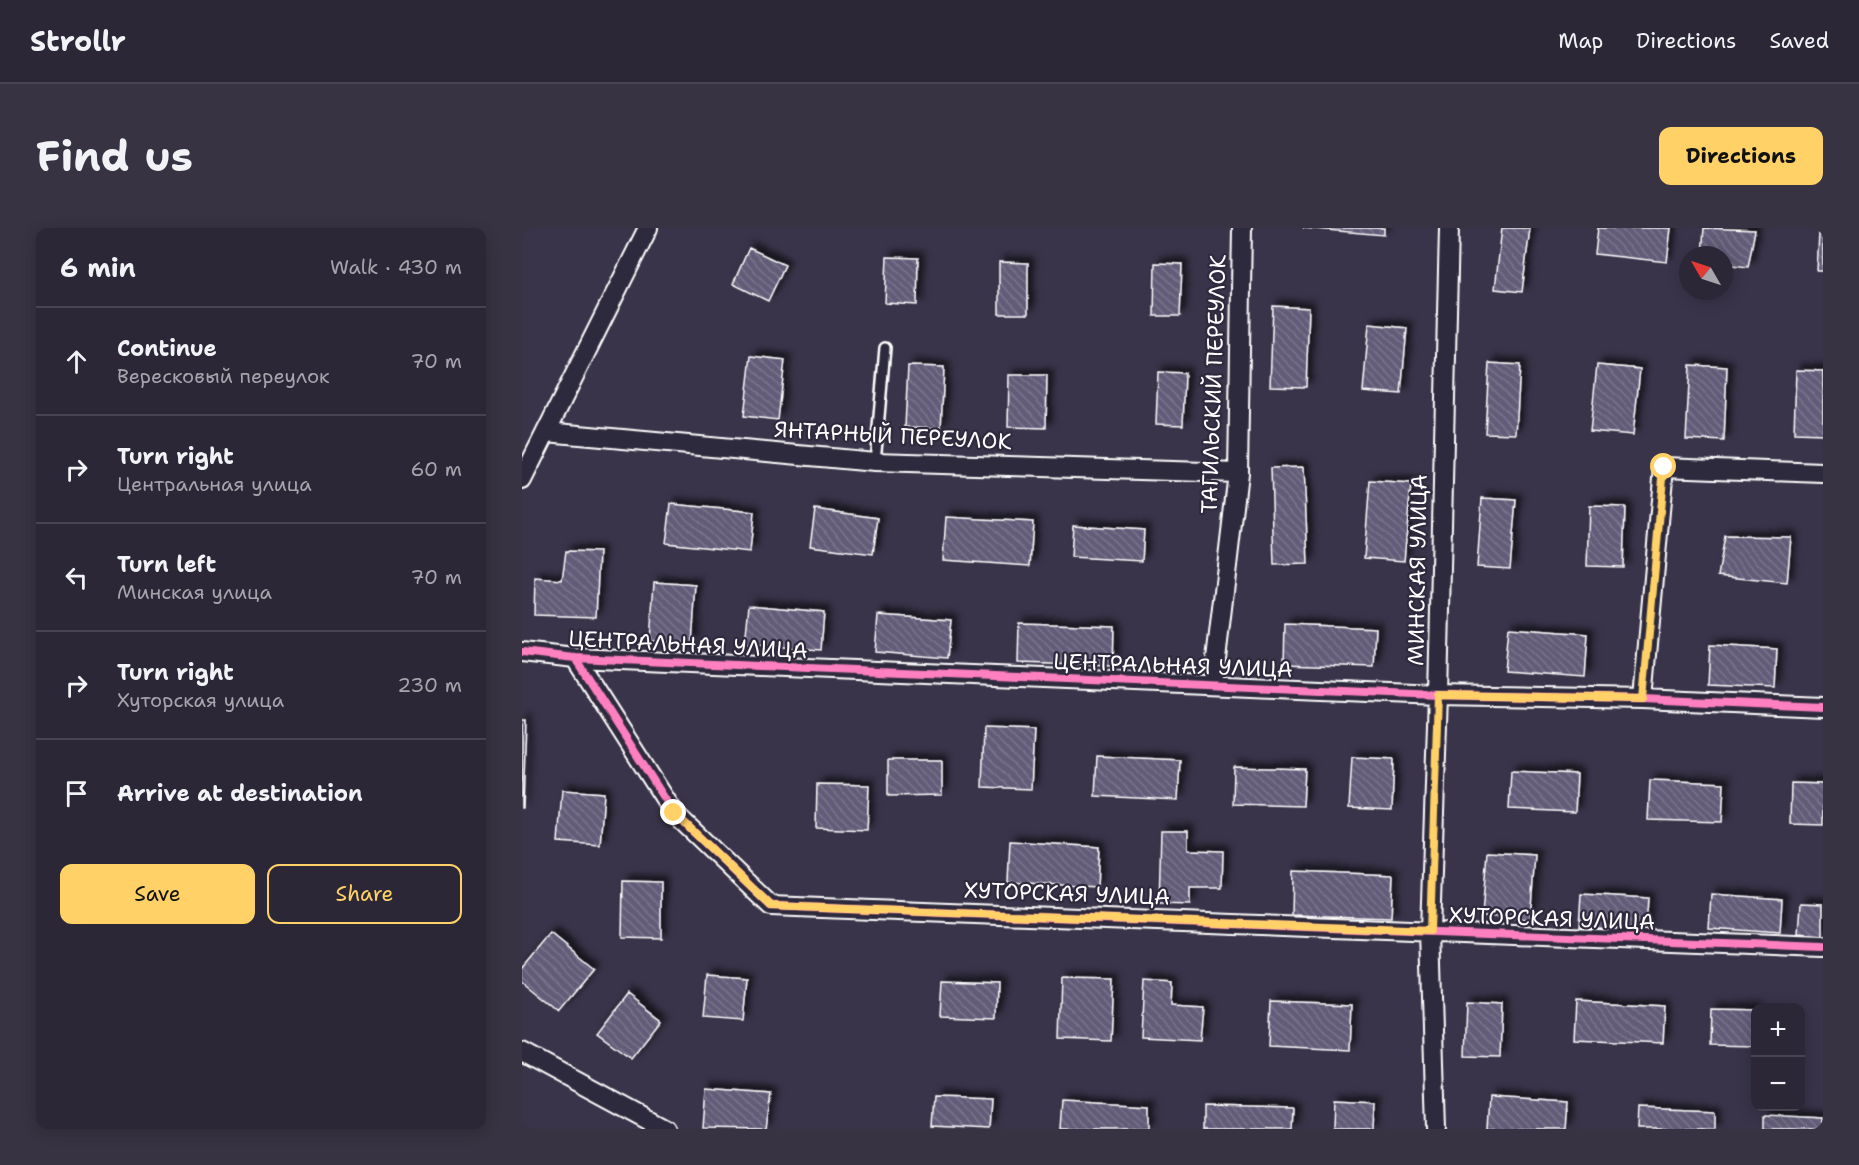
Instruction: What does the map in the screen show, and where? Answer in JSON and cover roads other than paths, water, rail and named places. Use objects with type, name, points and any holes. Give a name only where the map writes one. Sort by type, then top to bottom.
[{"type":"street","points":[[522,480],[648,228]]},
{"type":"street","name":"ТАГИЛЬСКИЙ ПЕРЕУЛОК","points":[[1213,684],[1238,473],[1242,228]]},
{"type":"street","name":"МИНСКАЯ УЛИЦА","points":[[1436,1129],[1430,931],[1449,228]]},
{"type":"street","name":"ЯНТАРНЫЙ ПЕРЕУЛОК","points":[[546,432],[874,462],[1238,473]]},
{"type":"street","points":[[1643,699],[1664,467],[1823,473]]},
{"type":"street","name":"ЦЕНТРАЛЬНАЯ УЛИЦА","points":[[522,652],[575,658],[1438,695],[1643,699],[1823,707]]},
{"type":"street","name":"ХУТОРСКАЯ УЛИЦА","points":[[575,658],[674,813],[771,906],[1823,948]]},
{"type":"street","points":[[522,1052],[665,1129]]},
{"type":"lane","points":[[874,462],[885,348]]}]
